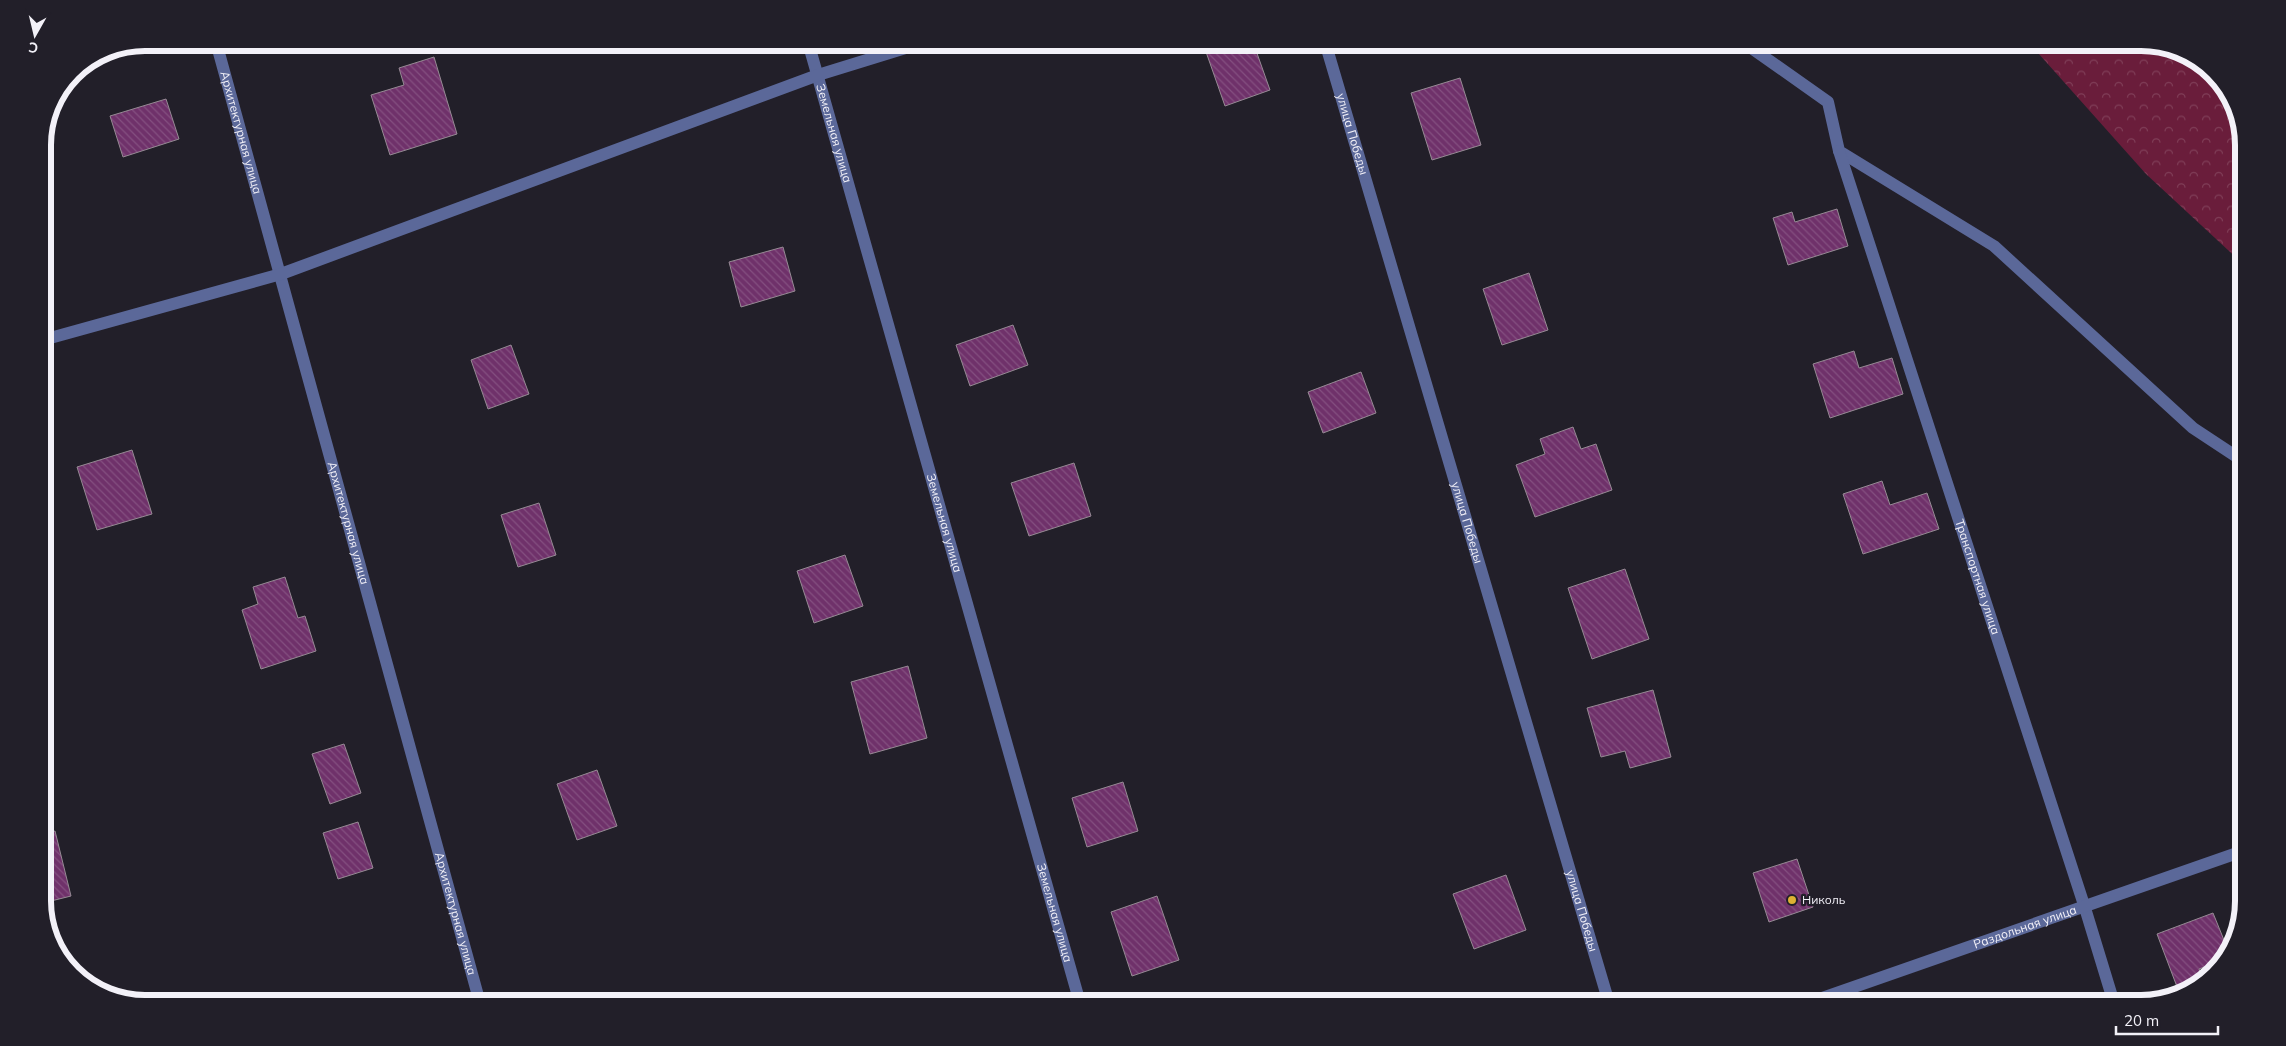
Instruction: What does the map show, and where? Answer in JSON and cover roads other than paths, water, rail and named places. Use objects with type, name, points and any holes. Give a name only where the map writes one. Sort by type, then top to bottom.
[{"type":"street","name":"Архитектурная улица","points":[[218,51],[478,995]]},
{"type":"street","name":"Земельная улица","points":[[811,51],[1077,995]]},
{"type":"street","points":[[51,338],[280,274],[818,75],[896,51]]},
{"type":"street","name":"улица Победы","points":[[1328,51],[1606,995]]},
{"type":"street","name":"Транспортная улица","points":[[1756,51],[1828,102],[1839,151],[2086,908],[2111,995]]},
{"type":"street","points":[[1839,151],[1994,246],[2193,428],[2235,456]]},
{"type":"street","name":"Раздольная улица","points":[[1834,995],[2235,855]]},
{"type":"place","name":"Николь","points":[[1792,900]]}]
